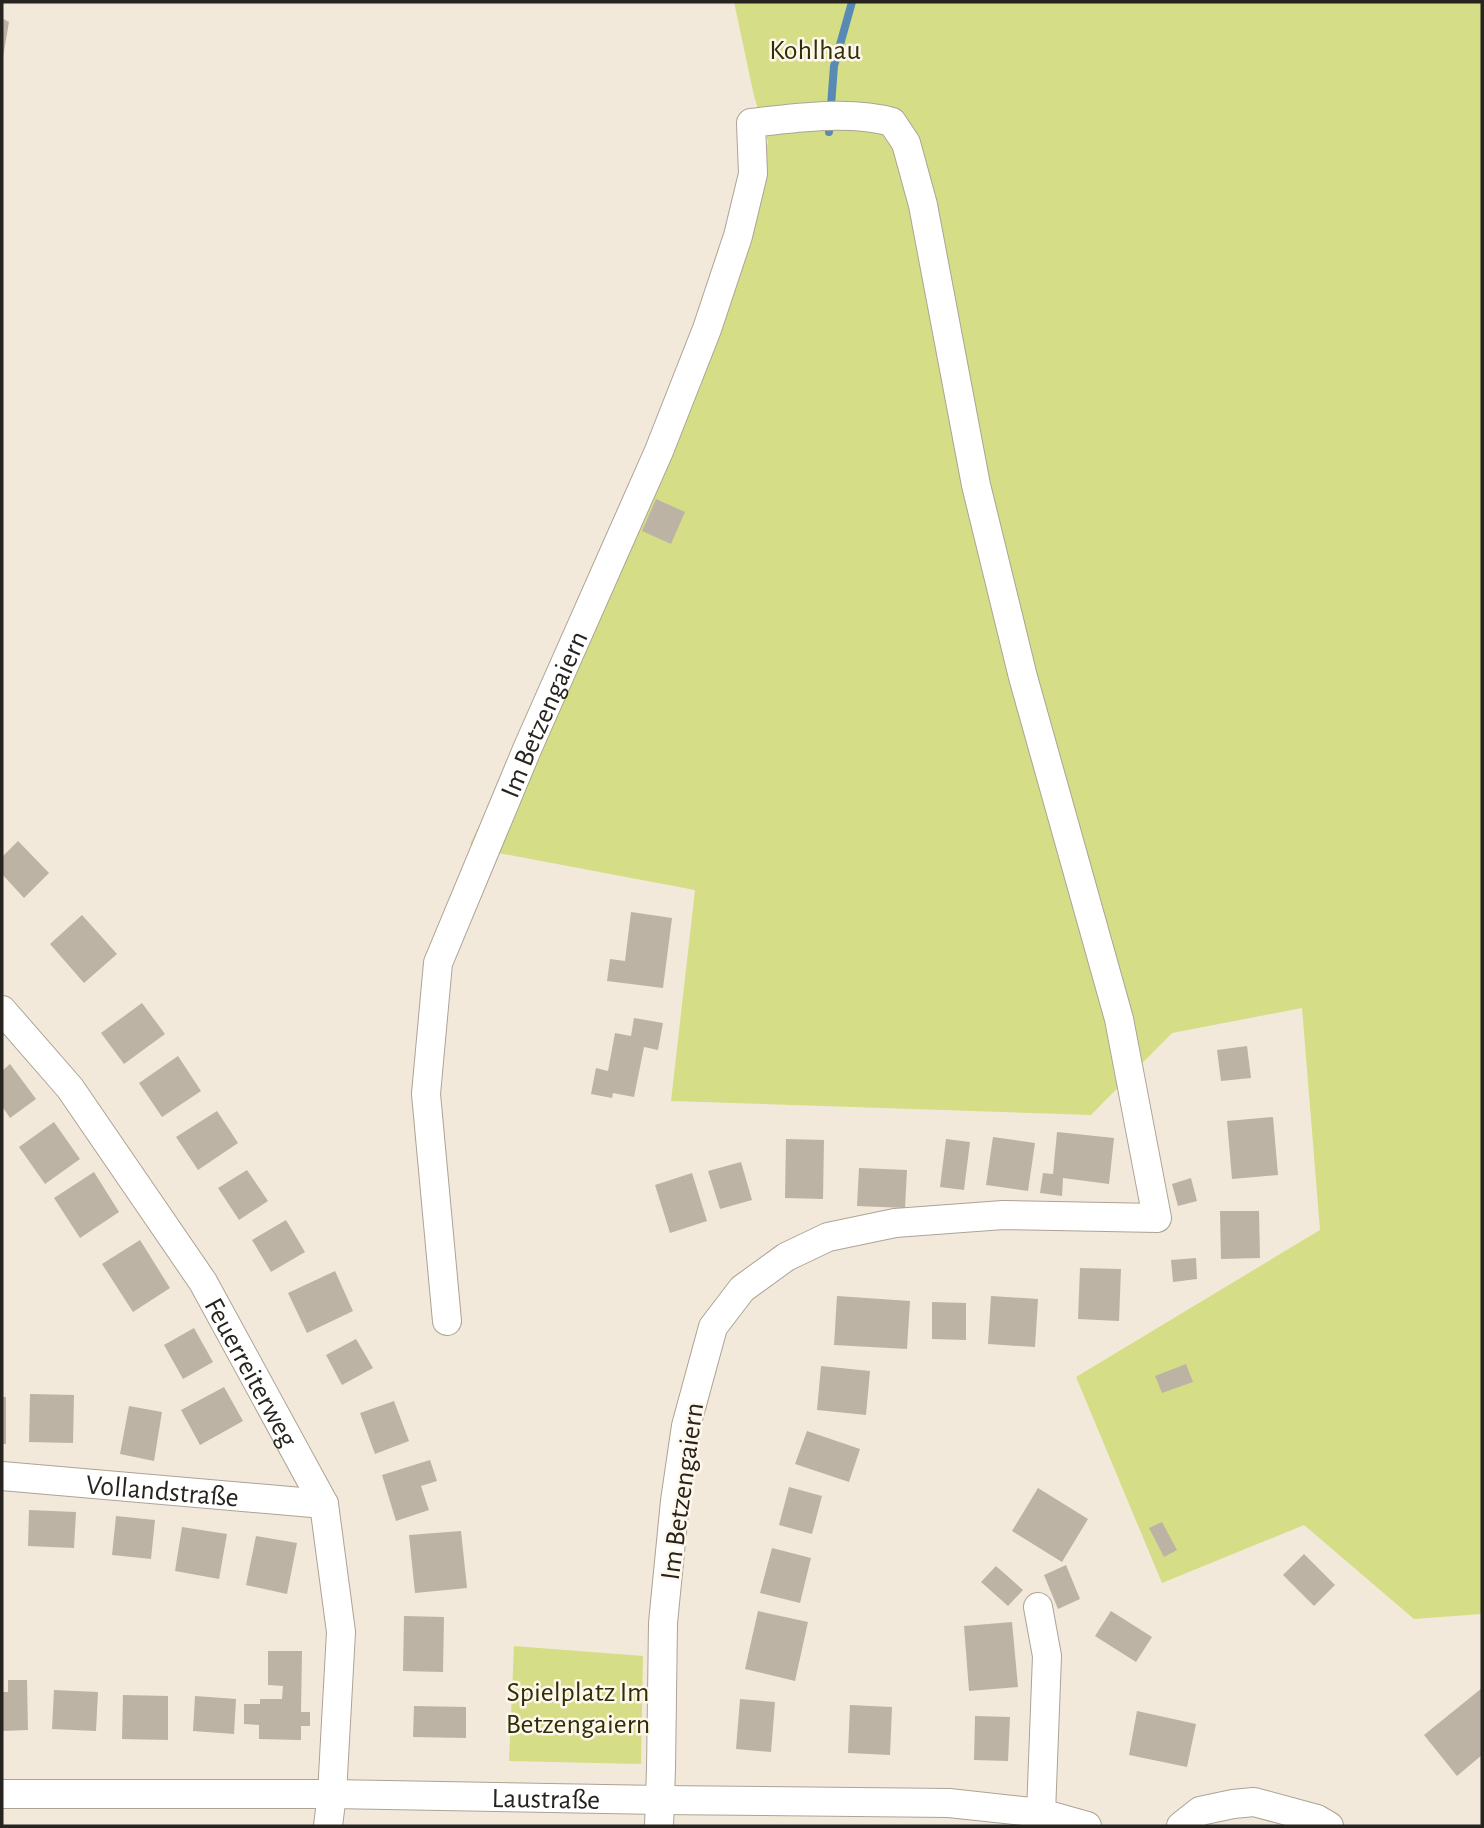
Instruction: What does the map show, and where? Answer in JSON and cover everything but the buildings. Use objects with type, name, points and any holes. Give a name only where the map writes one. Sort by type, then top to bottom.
[{"type":"street","name":"Im Betzengaiern","points":[[447,1321],[426,1094],[438,963],[528,747],[659,450],[707,329],[738,236],[753,174],[751,123],[813,117],[876,117],[892,122],[906,143],[923,205],[976,485],[1024,677],[1119,1019],[1157,1218],[1003,1215],[895,1223],[828,1237],[786,1257],[742,1289],[713,1327],[686,1426],[675,1502],[663,1623],[659,1813]]},
{"type":"street","name":"Feuerreiterweg","points":[[2,1010],[70,1088],[203,1283],[324,1504],[341,1632],[328,1826]]},
{"type":"street","name":"Vollandstraße","points":[[2,1476],[324,1504]]},
{"type":"street","points":[[1038,1607],[1046,1656],[1041,1812]]},
{"type":"street","name":"Laustraße","points":[[2,1794],[332,1794],[659,1813],[949,1803],[1041,1812],[1087,1826]]},
{"type":"street","points":[[1181,1826],[1200,1811],[1254,1802],[1317,1819],[1329,1826]]},
{"type":"green space","name":"Kohlhau","points":[[734,2],[1482,2],[1482,1614],[1414,1619],[1304,1525],[1162,1583],[1076,1377],[1320,1230],[1302,1008],[1172,1033],[1091,1115],[671,1101],[695,890],[493,852],[470,844],[700,388],[768,142],[754,96]]},
{"type":"green space","name":"Spielplatz Im Betzengaiern","points":[[514,1646],[643,1656],[641,1764],[509,1761]]},
{"type":"waterway","points":[[829,132],[834,66],[852,2]]}]
